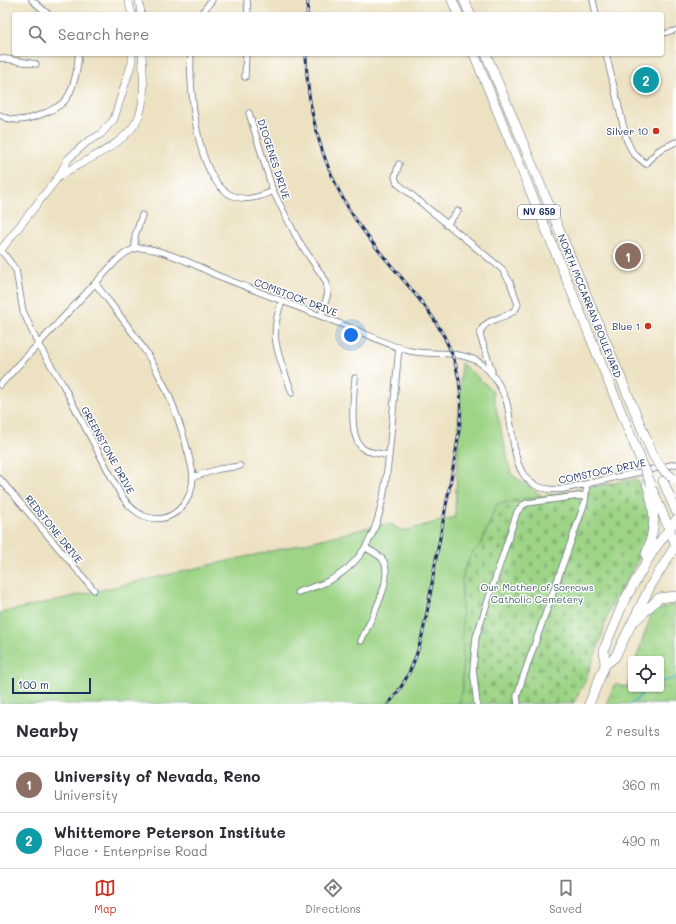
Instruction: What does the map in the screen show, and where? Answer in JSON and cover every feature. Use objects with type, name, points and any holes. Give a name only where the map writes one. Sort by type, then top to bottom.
[{"type":"main road","points":[[452,0],[457,12]]},
{"type":"main road","points":[[464,0],[469,12]]},
{"type":"main road","name":"NORTH MCCARRAN BOULEVARD","points":[[475,56],[640,458],[649,484],[670,528],[676,545]]},
{"type":"main road","name":"NORTH MCCARRAN BOULEVARD","points":[[487,56],[676,511]]},
{"type":"main road","points":[[653,454],[663,470],[674,479]]},
{"type":"main road","points":[[640,571],[654,528],[649,484]]},
{"type":"main road","points":[[590,704],[605,665],[604,649],[622,606],[640,571],[676,520]]},
{"type":"main road","points":[[605,665],[615,657],[651,585],[676,545]]},
{"type":"main road","points":[[629,627],[659,598],[676,596]]},
{"type":"street","points":[[32,0],[46,12]]},
{"type":"street","points":[[128,0],[131,12]]},
{"type":"street","points":[[139,0],[141,12]]},
{"type":"street","points":[[203,12],[212,0]]},
{"type":"street","points":[[247,0],[248,12]]},
{"type":"street","points":[[593,0],[596,12]]},
{"type":"street","points":[[664,33],[676,30]]},
{"type":"street","points":[[0,115],[10,119],[26,119],[63,104],[69,95],[78,63],[78,56]]},
{"type":"street","points":[[1,251],[59,176],[68,159],[87,142],[101,134],[114,119],[132,62],[132,56]]},
{"type":"street","points":[[59,176],[115,144],[132,129],[139,115],[143,78],[142,56]]},
{"type":"street","points":[[191,56],[190,86],[195,121],[204,154],[215,180],[230,194],[243,198],[257,198],[273,191]]},
{"type":"street","points":[[245,77],[246,56]]},
{"type":"street","points":[[606,56],[627,141],[633,153],[646,164],[659,150],[676,142]]},
{"type":"street","points":[[0,58],[36,64]]},
{"type":"street","name":"DIOGENES DRIVE","points":[[250,113],[273,191],[298,240],[326,281],[328,293],[321,316]]},
{"type":"street","points":[[398,164],[395,176],[396,184],[502,269],[510,282],[518,304],[515,311],[486,324],[480,331],[494,375]]},
{"type":"street","points":[[446,225],[458,211]]},
{"type":"street","points":[[0,385],[117,260],[124,254],[135,249],[135,236],[142,215]]},
{"type":"street","name":"COMSTOCK DRIVE","points":[[135,249],[151,249],[161,252],[411,352],[469,357],[482,364],[494,375],[506,400],[518,466],[527,479],[540,488],[554,490],[676,464]]},
{"type":"street","name":"GREENSTONE DRIVE","points":[[1,251],[16,270],[23,311],[38,344],[63,385],[121,494],[133,510],[152,518],[161,518],[176,513],[182,509],[190,495],[193,477],[182,435],[159,374],[95,283]]},
{"type":"street","points":[[282,301],[275,318],[274,335],[292,392]]},
{"type":"street","points":[[298,592],[325,583],[350,566],[366,548],[376,526],[383,504],[399,347]]},
{"type":"street","points":[[355,378],[353,433],[359,445],[366,450],[389,455]]},
{"type":"street","points":[[193,477],[219,469],[240,466]]},
{"type":"street","name":"REDSTONE DRIVE","points":[[0,479],[94,590]]},
{"type":"street","points":[[518,704],[517,696],[585,502],[587,484]]},
{"type":"street","points":[[477,704],[473,669],[476,637],[517,512],[527,503],[586,495]]},
{"type":"street","points":[[361,641],[384,587],[387,572],[383,559],[366,548]]},
{"type":"green space","points":[[461,363],[492,390],[511,474],[542,496],[497,504],[481,544],[472,553],[462,582],[463,690],[457,704],[0,704],[0,613],[298,545],[374,526],[391,524],[400,530],[407,530],[455,517]]},
{"type":"green space","name":"Our Mother of Sorrows Catholic Cemetery","points":[[636,479],[647,497],[651,517],[647,544],[609,610],[599,645],[584,683],[573,704],[457,704],[463,690],[462,582],[464,570],[472,553],[481,544],[497,504]]},
{"type":"green space","points":[[674,604],[676,610],[676,704],[606,704],[615,684],[627,687],[628,684],[628,692],[664,692],[664,656],[637,656],[652,612]]},
{"type":"waterway","points":[[664,681],[676,678]]},
{"type":"waterway","points":[[630,704],[638,699],[642,692]]},
{"type":"railway","points":[[307,12],[308,0]]},
{"type":"railway","points":[[306,56],[307,79],[316,129],[332,176],[356,221],[411,289],[436,323],[446,340],[454,359],[459,380],[461,405],[457,442],[422,636],[417,654],[409,672],[400,689],[388,704]]},
{"type":"place","name":"Whittemore Peterson Institute","points":[[646,80]]},
{"type":"place","name":"Silver 10","points":[[656,131]]},
{"type":"place","name":"University of Nevada, Reno","points":[[628,256]]},
{"type":"place","name":"Blue 1","points":[[648,326]]}]
